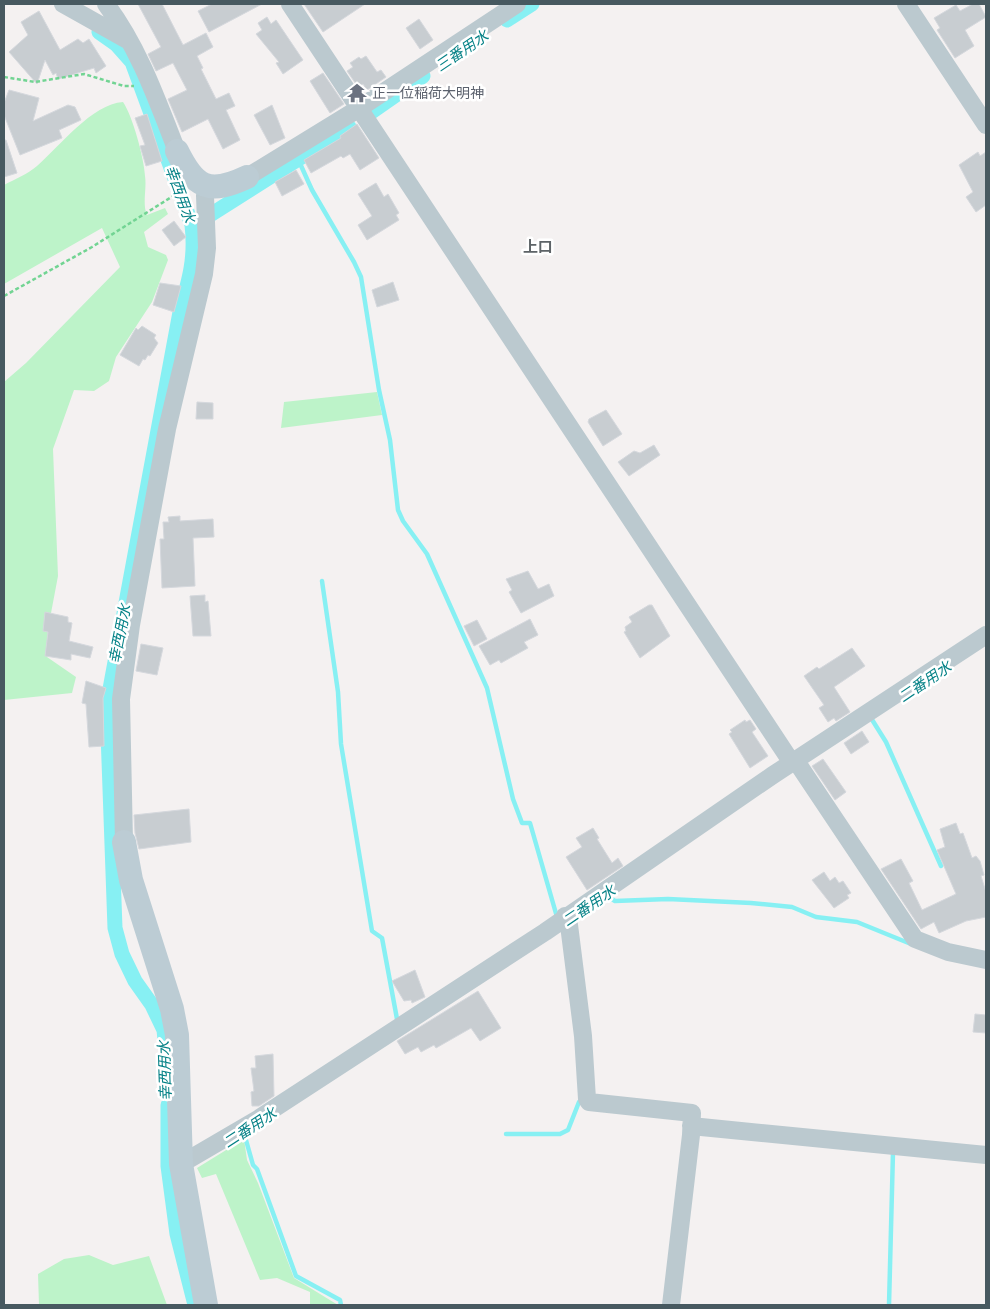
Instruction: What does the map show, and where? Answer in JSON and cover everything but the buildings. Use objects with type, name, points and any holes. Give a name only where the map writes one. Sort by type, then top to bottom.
[{"type":"street","points":[[63,4],[131,43]]},
{"type":"street","points":[[106,4],[131,43],[150,80],[177,151],[190,174],[207,186],[224,187],[247,177],[358,109],[517,4]]},
{"type":"street","points":[[290,4],[358,109],[915,939],[948,952],[986,960]]},
{"type":"street","points":[[906,4],[986,125]]},
{"type":"street","points":[[206,1305],[181,1164],[177,1035],[172,1009],[131,880],[124,842],[121,698],[167,428],[204,274],[207,248],[205,196],[207,186]]},
{"type":"street","points":[[181,1164],[258,1119],[797,765],[986,635]]},
{"type":"street","points":[[565,916],[569,926],[579,1008],[587,1099],[589,1102],[692,1113],[671,1305]]},
{"type":"street","points":[[692,1126],[986,1155]]},
{"type":"path","points":[[4,77],[35,82],[84,74],[124,86],[137,85]]},
{"type":"path","points":[[4,296],[92,247],[182,191]]},
{"type":"green space","points":[[123,102],[134,127],[143,159],[147,215],[165,208],[168,214],[144,232],[148,247],[166,255],[168,260],[152,302],[116,357],[109,381],[94,391],[74,390],[53,449],[58,576],[48,629],[47,657],[76,677],[72,693],[4,700],[4,382],[26,363],[120,267],[102,228],[4,284],[4,185],[33,169],[88,118],[100,110]]},
{"type":"green space","points":[[377,392],[382,415],[281,428],[284,402]]},
{"type":"green space","points":[[244,1139],[247,1160],[258,1183],[294,1278],[338,1305],[310,1305],[310,1292],[277,1278],[260,1280],[216,1174],[202,1178],[197,1168]]},
{"type":"green space","points":[[89,1255],[113,1265],[149,1256],[167,1305],[39,1305],[38,1274],[64,1259]]},
{"type":"waterway","name":"三番用水","points":[[507,20],[532,4]]},
{"type":"waterway","name":"幸西用水","points":[[99,32],[116,44],[132,62],[192,225],[193,237],[191,269],[180,312],[107,705],[115,928],[122,954],[135,981],[152,1005],[164,1030],[167,1059]]},
{"type":"waterway","name":"三番用水","points":[[367,115],[423,76]]},
{"type":"waterway","name":"三番用水","points":[[207,217],[349,127]]},
{"type":"waterway","name":"二番用水","points":[[298,159],[312,190],[361,277],[379,390],[390,440],[398,510],[403,521],[427,554],[487,688],[513,799],[522,823],[530,823],[557,917]]},
{"type":"waterway","points":[[322,581],[338,692],[341,744],[372,931],[382,938],[397,1019]]},
{"type":"waterway","points":[[871,718],[886,742],[941,866]]},
{"type":"waterway","name":"二番用水","points":[[607,896],[615,901],[668,899],[792,907],[816,917],[857,922],[911,944]]},
{"type":"waterway","points":[[506,1134],[560,1134],[568,1130],[579,1102],[583,1101]]},
{"type":"waterway","name":"幸西用水","points":[[168,1105],[168,1166],[177,1234],[195,1305]]},
{"type":"waterway","name":"二番用水","points":[[244,1133],[253,1165],[257,1169],[296,1276],[340,1300],[341,1305]]},
{"type":"waterway","points":[[889,1305],[893,1152]]},
{"type":"place","name":"正一位稲荷大明神","points":[[357,93]]},
{"type":"district","name":"上口","points":[[538,247]]}]
